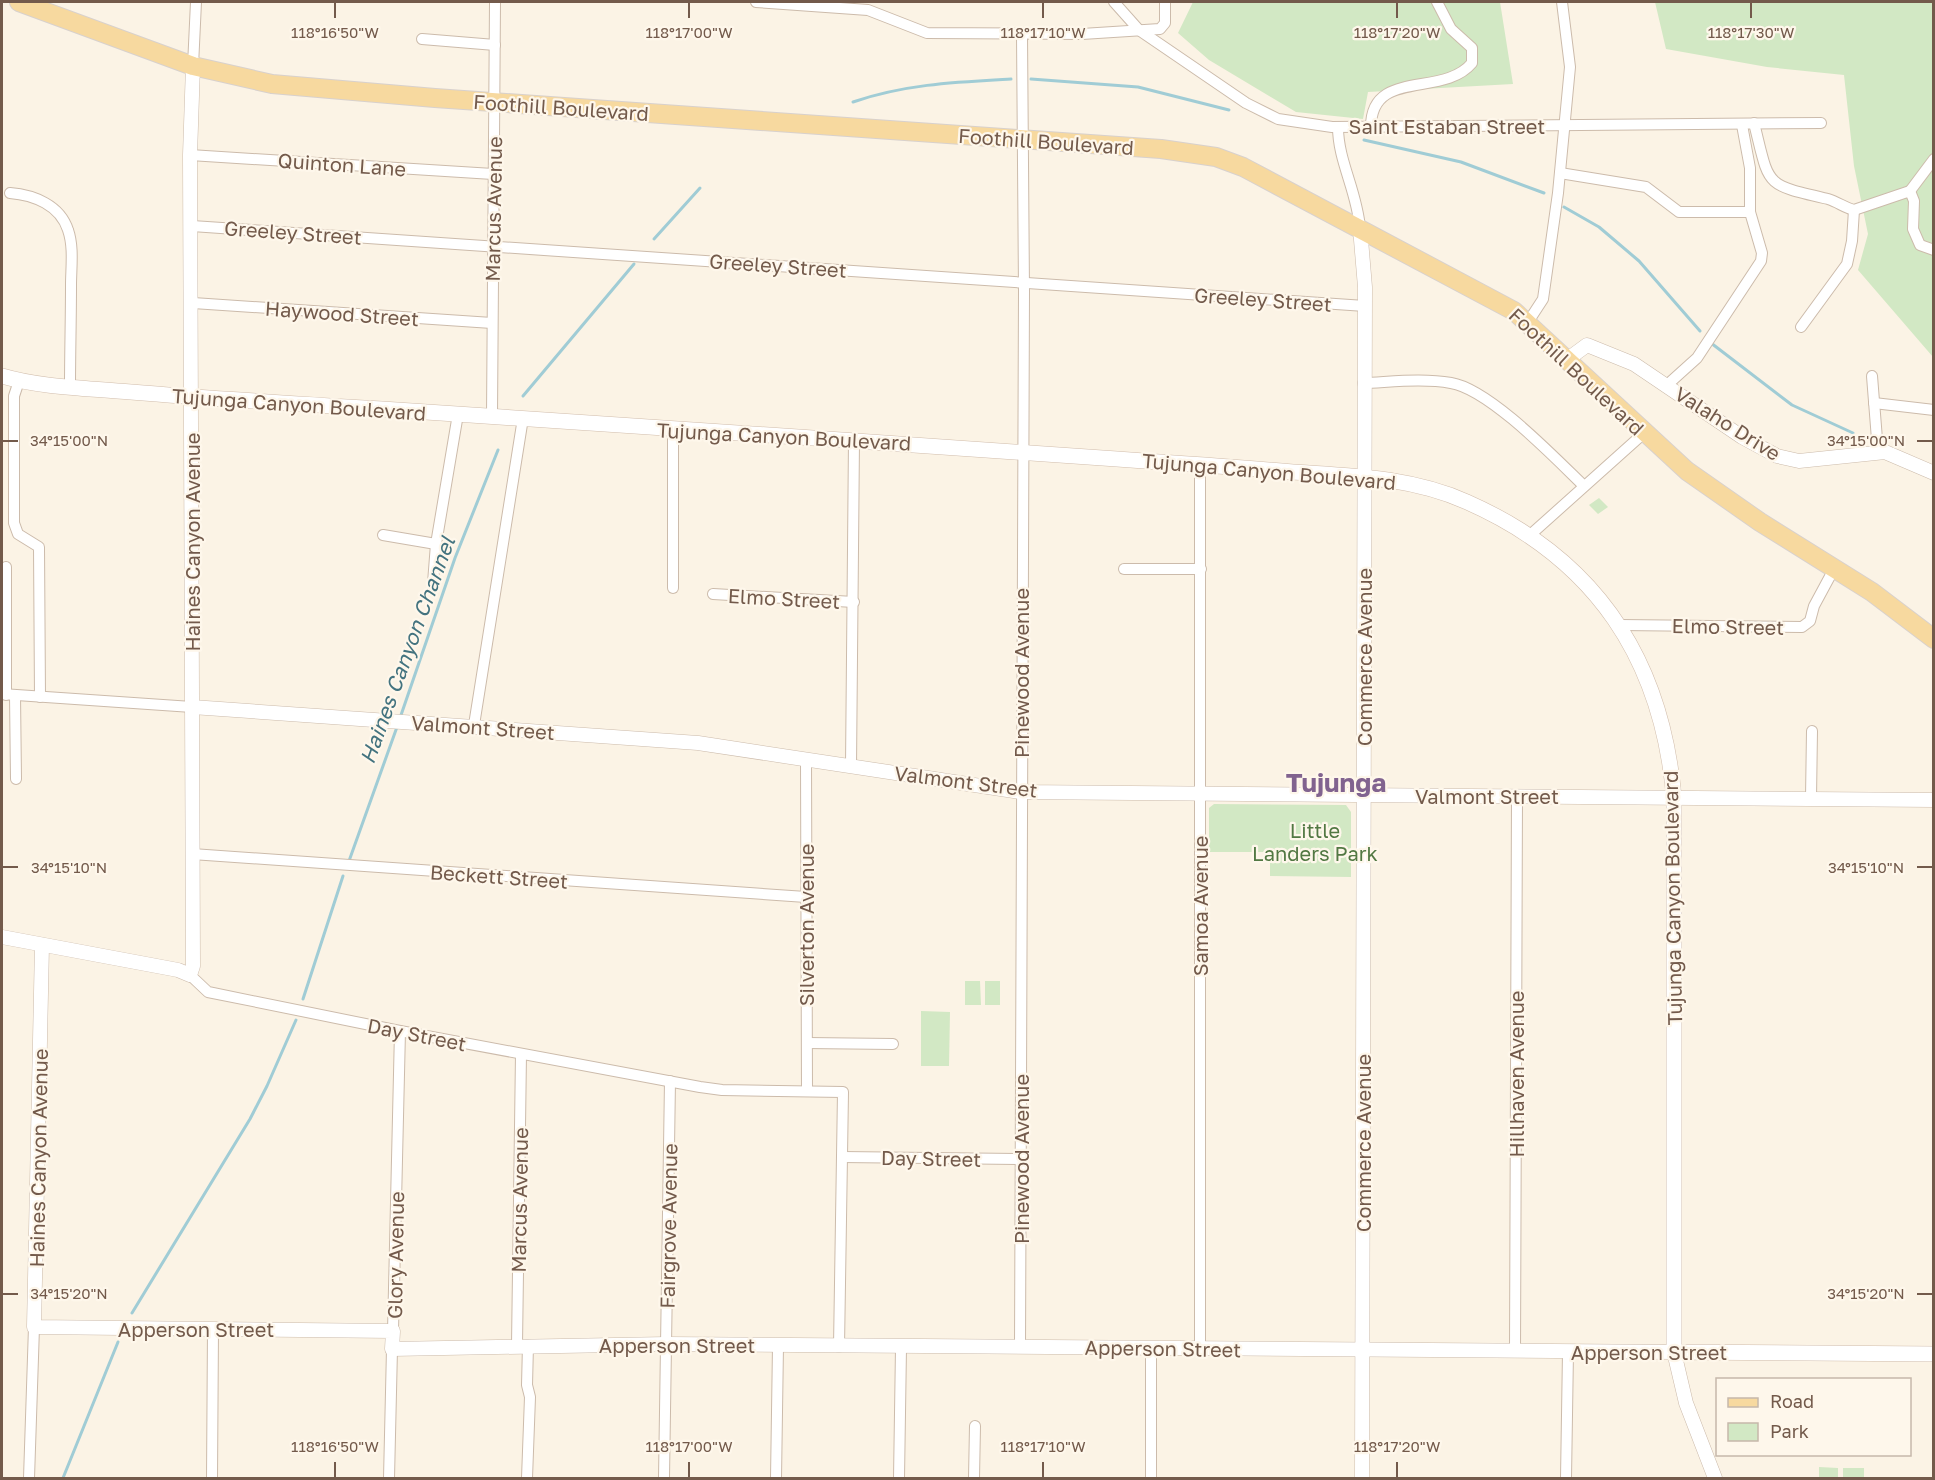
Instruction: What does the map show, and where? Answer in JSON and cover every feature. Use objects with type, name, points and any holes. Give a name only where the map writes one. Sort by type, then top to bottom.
[{"type":"main road","name":"Foothill Boulevard","points":[[19,2],[194,66],[244,79],[289,86],[1161,148],[1216,157],[1243,167],[1501,303],[1528,322],[1687,471],[1723,497],[1835,567],[1934,639]]},
{"type":"main road","name":"Tujunga Canyon Boulevard","points":[[2,376],[19,381],[70,387],[193,397],[1022,450],[1364,477],[1403,481],[1442,492],[1492,514],[1529,536],[1571,569],[1620,625],[1647,674],[1668,747],[1674,798],[1674,1352]]},
{"type":"main road","name":"Apperson Street","points":[[1674,1352],[1934,1354]]},
{"type":"street","name":"Haines Canyon Avenue","points":[[190,975],[193,966],[193,303],[190,155],[196,2]]},
{"type":"street","name":"Marcus Avenue","points":[[492,417],[491,245],[495,2]]},
{"type":"street","points":[[756,2],[868,10],[927,33],[1022,35],[1160,29],[1165,23],[1165,2]]},
{"type":"street","name":"Saint Estaban Street","points":[[1114,2],[1139,30],[1246,103],[1278,119],[1338,127],[1821,123]]},
{"type":"street","points":[[1371,127],[1372,109],[1382,96],[1391,91],[1443,79],[1472,63],[1472,48],[1451,29],[1437,2]]},
{"type":"street","points":[[1528,322],[1543,299],[1560,173],[1570,67],[1562,2]]},
{"type":"street","name":"Pinewood Avenue","points":[[1020,1347],[1020,792],[1024,282],[1022,35]]},
{"type":"street","points":[[422,39],[495,45]]},
{"type":"street","points":[[1754,123],[1765,167],[1776,183],[1789,191],[1833,201],[1854,210],[1910,191],[1934,159]]},
{"type":"street","points":[[1666,385],[1697,358],[1757,270],[1762,253],[1750,212],[1750,168],[1742,125]]},
{"type":"street","name":"Commerce Avenue","points":[[1338,127],[1338,146],[1356,195],[1364,248],[1362,1479]]},
{"type":"street","name":"Quinton Lane","points":[[190,155],[493,174]]},
{"type":"street","points":[[1560,173],[1646,187],[1679,212],[1750,212]]},
{"type":"street","points":[[1910,191],[1914,201],[1913,229],[1920,245],[1934,250]]},
{"type":"street","points":[[10,193],[27,194],[43,201],[53,208],[68,228],[71,269],[70,387]]},
{"type":"street","points":[[1801,327],[1847,264],[1852,241],[1854,210]]},
{"type":"street","name":"Greeley Street","points":[[192,226],[1365,306]]},
{"type":"street","name":"Haywood Street","points":[[193,303],[492,323]]},
{"type":"street","name":"Valaho Drive","points":[[1568,359],[1581,347],[1589,345],[1634,364],[1742,437],[1776,456],[1799,460],[1878,452],[1893,453],[1934,473]]},
{"type":"street","points":[[1872,376],[1878,452]]},
{"type":"street","points":[[19,381],[14,396],[15,527],[22,537],[38,544],[40,552],[40,697]]},
{"type":"street","points":[[1364,383],[1442,382],[1462,386],[1524,429],[1584,486]]},
{"type":"street","points":[[2,395],[14,396]]},
{"type":"street","points":[[1874,403],[1934,410]]},
{"type":"street","points":[[433,583],[436,544],[458,414]]},
{"type":"street","points":[[474,725],[523,418]]},
{"type":"street","points":[[673,588],[674,429]]},
{"type":"street","points":[[1529,536],[1644,433]]},
{"type":"street","points":[[851,766],[854,440]]},
{"type":"street","name":"Samoa Avenue","points":[[1200,465],[1200,1348]]},
{"type":"street","points":[[383,535],[436,544]]},
{"type":"street","points":[[6,567],[8,695],[16,779]]},
{"type":"street","name":"Elmo Street","points":[[1620,625],[1802,627],[1810,621],[1814,606],[1835,567]]},
{"type":"street","points":[[1124,569],[1201,569]]},
{"type":"street","name":"Elmo Street","points":[[713,594],[854,602]]},
{"type":"street","name":"Valmont Street","points":[[8,695],[474,725],[698,743],[1020,792],[1934,800]]},
{"type":"street","points":[[1811,798],[1812,731]]},
{"type":"street","name":"Silverton Avenue","points":[[806,759],[807,1091]]},
{"type":"street","name":"Hillhaven Avenue","points":[[1515,1352],[1517,796]]},
{"type":"street","name":"Beckett Street","points":[[192,854],[806,897]]},
{"type":"street","name":"Day Street","points":[[2,937],[177,970],[190,975],[208,992],[521,1054],[722,1090],[843,1092],[842,1157],[1021,1159]]},
{"type":"street","name":"Haines Canyon Avenue","points":[[29,1479],[42,945]]},
{"type":"street","name":"Glory Avenue","points":[[389,1479],[400,1031]]},
{"type":"street","points":[[807,1043],[893,1044]]},
{"type":"street","name":"Marcus Avenue","points":[[521,1054],[522,1345],[530,1397],[527,1479]]},
{"type":"street","name":"Fairgrove Avenue","points":[[664,1479],[670,1081]]},
{"type":"street","points":[[839,1347],[842,1157]]},
{"type":"street","name":"Apperson Street","points":[[34,1327],[393,1331]]},
{"type":"street","points":[[212,1479],[213,1329]]},
{"type":"street","name":"Apperson Street","points":[[392,1349],[667,1344],[901,1348],[1674,1352]]},
{"type":"street","points":[[776,1479],[778,1346]]},
{"type":"street","points":[[899,1479],[901,1348]]},
{"type":"street","points":[[1151,1479],[1152,1348]]},
{"type":"street","points":[[1566,1479],[1568,1352]]},
{"type":"street","name":"Tujunga Canyon Boulevard","points":[[1674,1352],[1686,1403],[1714,1477]]},
{"type":"street","points":[[974,1479],[975,1426]]},
{"type":"green space","points":[[1193,2],[1500,2],[1513,84],[1368,92],[1363,119],[1296,112],[1209,60],[1178,33]]},
{"type":"green space","points":[[1655,2],[1933,2],[1933,357],[1858,270],[1868,234],[1854,166],[1844,75],[1767,67],[1666,49]]},
{"type":"green space","points":[[1599,498],[1608,507],[1598,514],[1589,505]]},
{"type":"green space","name":"Little Landers Park","points":[[1214,804],[1346,805],[1351,812],[1351,877],[1270,876],[1270,852],[1209,852],[1209,808]]},
{"type":"green space","points":[[965,981],[980,981],[981,1005],[965,1005]]},
{"type":"green space","points":[[985,981],[1000,981],[1000,1005],[985,1005]]},
{"type":"green space","points":[[921,1011],[950,1012],[949,1066],[921,1066]]},
{"type":"green space","points":[[1819,1467],[1838,1468],[1838,1478],[1819,1478]]},
{"type":"green space","points":[[1843,1468],[1864,1468],[1864,1478],[1843,1478]]},
{"type":"waterway","name":"Haines Canyon Channel","points":[[853,102],[912,88],[1011,79]]},
{"type":"waterway","name":"Haines Canyon Channel","points":[[1031,79],[1138,87],[1229,110]]},
{"type":"waterway","name":"Haines Canyon Channel","points":[[1364,140],[1461,162],[1544,193]]},
{"type":"waterway","name":"Haines Canyon Channel","points":[[654,239],[700,188]]},
{"type":"waterway","name":"Haines Canyon Channel","points":[[1564,207],[1599,227],[1639,261],[1700,331]]},
{"type":"waterway","name":"Haines Canyon Channel","points":[[523,396],[634,264]]},
{"type":"waterway","name":"Haines Canyon Channel","points":[[1711,343],[1792,405],[1853,433]]},
{"type":"waterway","name":"Haines Canyon Channel","points":[[400,718],[455,558],[498,450]]},
{"type":"waterway","name":"Haines Canyon Channel","points":[[349,861],[397,727]]},
{"type":"waterway","name":"Haines Canyon Channel","points":[[303,999],[343,876]]},
{"type":"waterway","name":"Haines Canyon Channel","points":[[132,1313],[250,1119],[296,1020]]},
{"type":"waterway","name":"Haines Canyon Channel","points":[[63,1478],[118,1342]]},
{"type":"district","name":"Tujunga","points":[[1336,782]]}]
